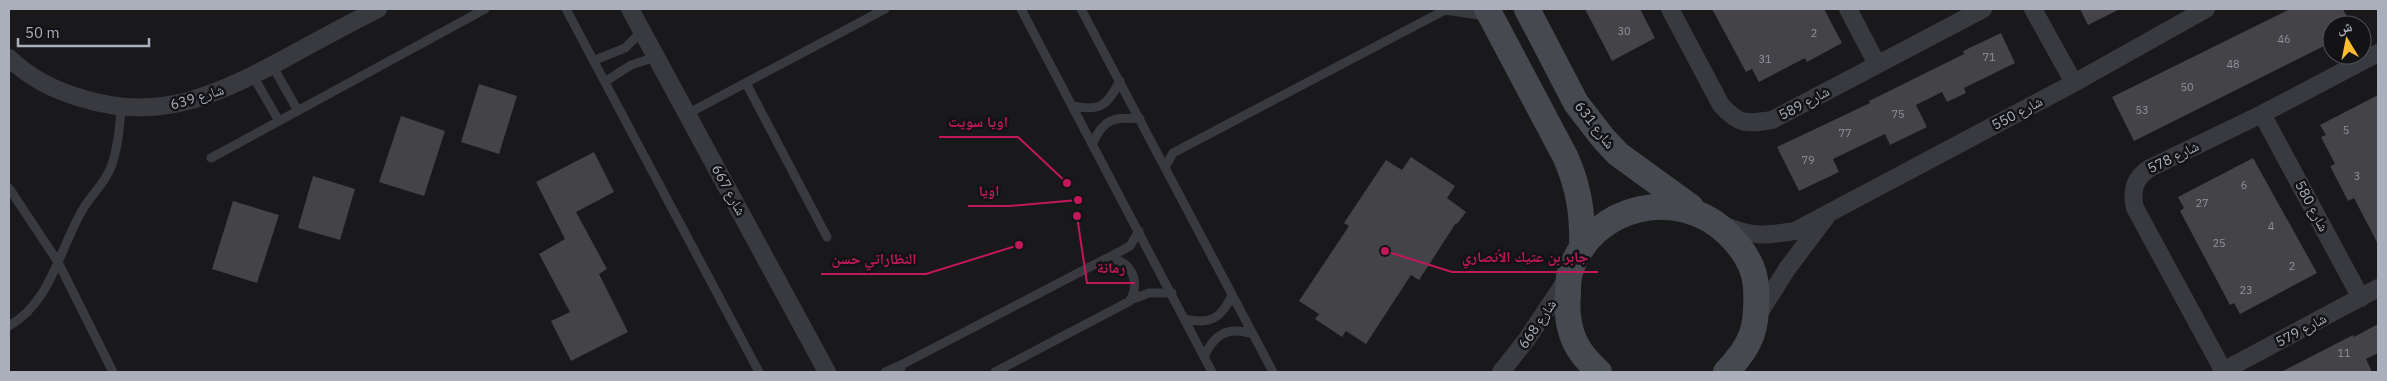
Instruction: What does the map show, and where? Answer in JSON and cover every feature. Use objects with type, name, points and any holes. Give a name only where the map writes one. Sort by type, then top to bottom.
[{"type":"main road","name":"شارع 631","points":[[1527,9],[1576,103],[1603,138],[1618,154],[1708,218],[1742,248],[1756,279],[1758,315]]},
{"type":"main road","points":[[1489,13],[1566,158],[1576,181],[1583,219],[1582,248]]},
{"type":"main road","points":[[1598,372],[1578,349],[1566,312],[1570,274],[1582,248],[1605,224],[1634,210],[1666,205],[1708,218]]},
{"type":"main road","points":[[1736,367],[1752,336],[1758,315]]},
{"type":"street","name":"شارع 639","points":[[9,58],[24,72],[58,91],[90,101],[121,107],[164,107],[200,99],[253,76],[378,9]]},
{"type":"street","name":"شارع 667","points":[[630,9],[826,372]]},
{"type":"street","name":"شارع 589","points":[[1670,9],[1721,105],[1731,116],[1742,123],[1772,120],[1983,9]]},
{"type":"street","points":[[1848,9],[1877,64]]},
{"type":"street","points":[[2033,9],[2074,83]]},
{"type":"street","name":"شارع 550","points":[[1708,218],[1748,235],[1769,235],[1795,230],[1827,215],[2074,83],[2206,9]]},
{"type":"street","name":"شارع 578","points":[[2224,372],[2135,208],[2132,195],[2135,184],[2141,174],[2150,168],[2262,114],[2378,53]]},
{"type":"street","name":"شارع 580","points":[[2262,114],[2361,298]]},
{"type":"street","name":"شارع 550","points":[[1758,315],[1787,269],[1827,215]]},
{"type":"street","name":"شارع 668","points":[[1501,372],[1541,320],[1570,274]]},
{"type":"street","name":"شارع 579","points":[[2224,372],[2378,288]]},
{"type":"lane","points":[[211,158],[485,9]]},
{"type":"lane","points":[[566,9],[595,60],[759,372]]},
{"type":"lane","points":[[687,114],[885,9]]},
{"type":"lane","points":[[1021,9],[1212,372]]},
{"type":"lane","points":[[1082,9],[1273,372]]},
{"type":"lane","points":[[1165,167],[1173,153],[1445,10],[1489,13]]},
{"type":"lane","points":[[595,60],[625,48],[642,31]]},
{"type":"lane","points":[[606,81],[631,65],[656,57]]},
{"type":"lane","points":[[272,65],[298,111]]},
{"type":"lane","points":[[253,76],[279,121]]},
{"type":"lane","points":[[1073,106],[1088,109],[1103,105],[1110,99],[1120,81]]},
{"type":"lane","points":[[746,83],[827,237]]},
{"type":"lane","points":[[9,326],[35,305],[43,293],[82,210],[103,182],[110,169],[118,138],[121,107]]},
{"type":"lane","points":[[1092,143],[1098,131],[1112,120],[1140,119]]},
{"type":"lane","points":[[9,188],[58,262],[114,372]]},
{"type":"lane","points":[[885,372],[901,368],[1107,258],[1115,256],[1130,246],[1139,231]]},
{"type":"lane","points":[[1107,258],[1122,262],[1132,272],[1135,287],[1130,301]]},
{"type":"lane","points":[[995,372],[1130,301],[1149,293],[1172,293]]},
{"type":"lane","points":[[1185,319],[1200,322],[1214,318],[1226,308],[1232,295]]},
{"type":"lane","points":[[1204,357],[1210,344],[1217,337],[1240,330],[1253,334]]},
{"type":"building","points":[[1585,9],[1640,9],[1655,38],[1612,61]]},
{"type":"building","points":[[1712,9],[1824,9],[1842,43],[1807,62],[1805,58],[1759,82],[1752,69],[1746,72]]},
{"type":"building","points":[[2080,9],[2120,9],[2088,25]]},
{"type":"building","points":[[2290,9],[2343,9],[2346,15],[2322,15],[2322,47],[2134,141],[2112,97]]},
{"type":"building","points":[[2001,33],[2015,63],[1964,88],[1966,93],[1947,102],[1942,92],[1916,105],[1927,127],[1890,145],[1885,134],[1833,159],[1839,172],[1799,191],[1777,147],[1870,103],[1869,101],[1964,54],[1963,51]]},
{"type":"building","points":[[479,84],[517,96],[499,154],[461,142]]},
{"type":"building","points":[[2378,95],[2378,244],[2354,198],[2348,201],[2330,166],[2335,164],[2321,137],[2326,135],[2320,125]]},
{"type":"building","points":[[401,116],[445,131],[424,196],[379,182]]},
{"type":"building","points":[[594,152],[614,192],[576,212],[607,269],[599,274],[628,332],[571,361],[551,321],[570,312],[539,254],[565,239],[536,182]]},
{"type":"building","points":[[1411,157],[1455,186],[1447,198],[1466,212],[1456,223],[1419,280],[1411,275],[1366,344],[1346,331],[1342,337],[1315,319],[1319,314],[1299,301],[1349,226],[1344,223],[1386,160],[1402,170]]},
{"type":"building","points":[[2253,158],[2317,273],[2240,314],[2234,303],[2230,305],[2180,211],[2184,208],[2178,197]]},
{"type":"building","points":[[313,176],[355,189],[340,240],[298,228]]},
{"type":"building","points":[[233,201],[279,215],[257,283],[212,269]]},
{"type":"building","points":[[2378,324],[2378,353],[2366,359],[2372,372],[2281,372],[2353,335],[2354,337]]},
{"type":"place","name":"اويا سويت","points":[[1067,183]]},
{"type":"place","name":"اويا","points":[[1078,200]]},
{"type":"place","name":"رمانة","points":[[1077,216]]},
{"type":"place","name":"النظاراتي حسن","points":[[1019,245]]},
{"type":"place","name":"جابر بن عتيك الأنصاري","points":[[1385,251]]}]
